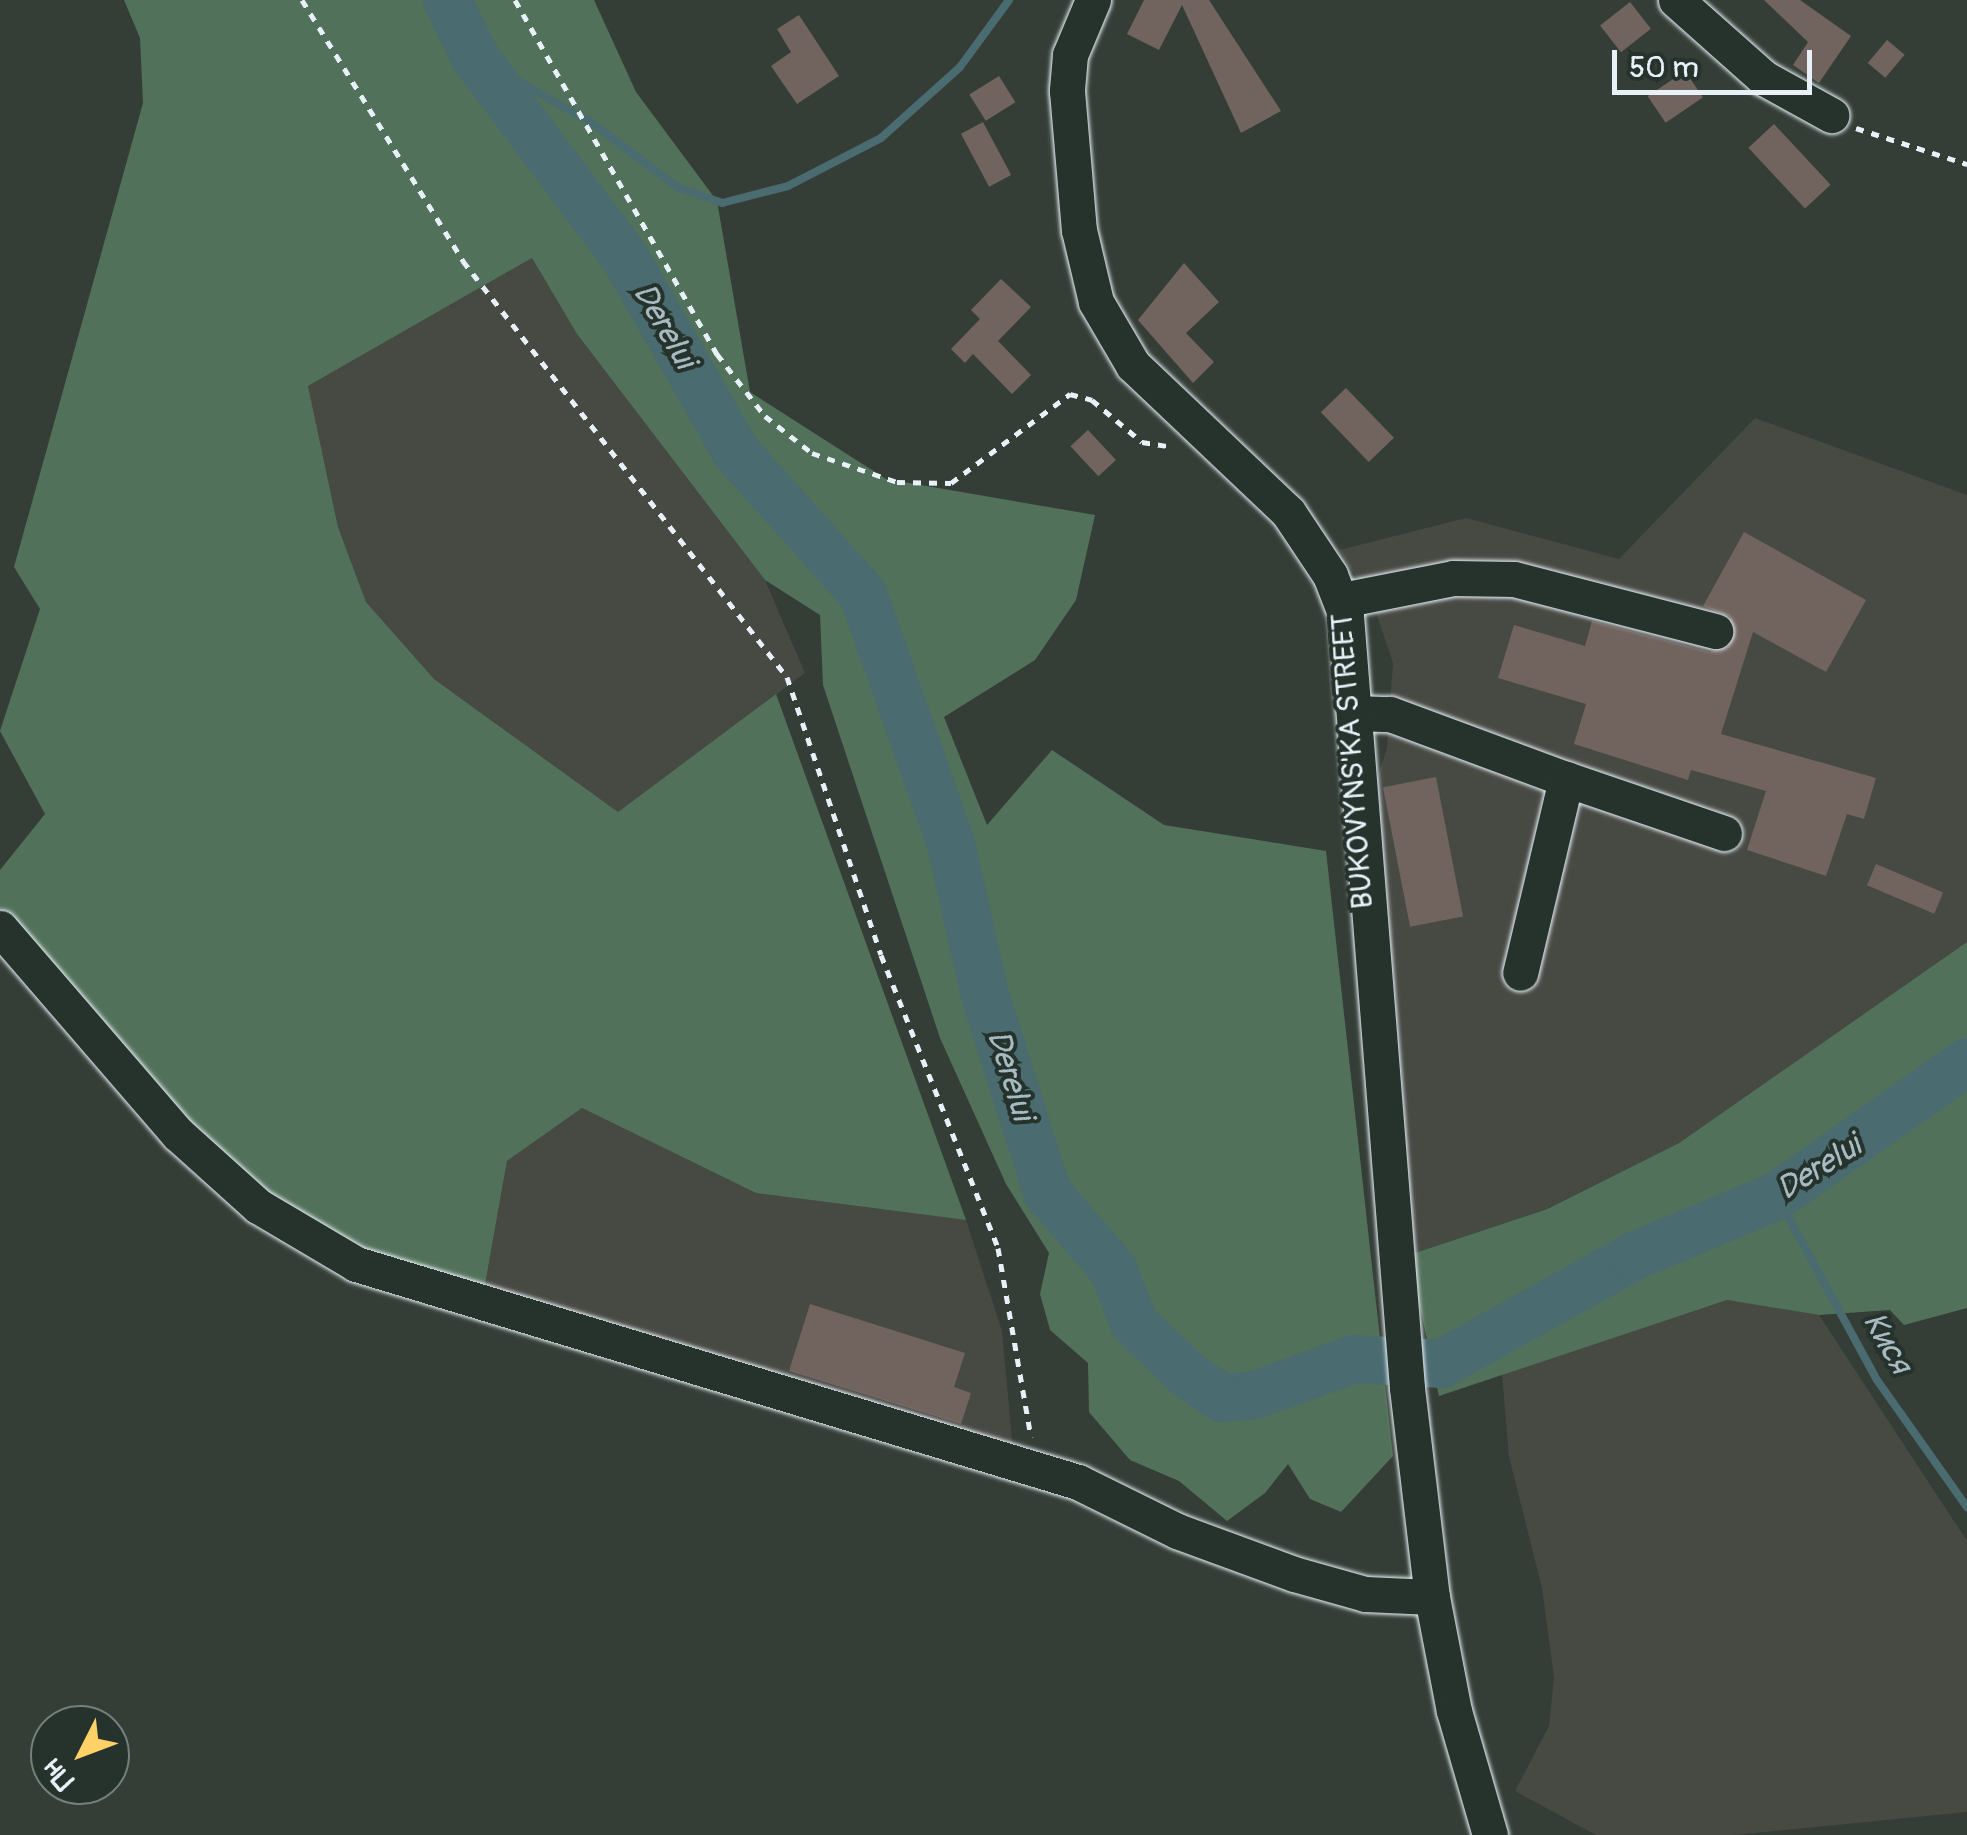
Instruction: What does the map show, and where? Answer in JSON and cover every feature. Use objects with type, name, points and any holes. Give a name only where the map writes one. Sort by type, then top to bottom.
[{"type":"street","name":"BUKOVYNS'KA STREET","points":[[1093,0],[1074,42],[1066,91],[1090,285],[1133,365],[1288,512],[1342,600],[1355,712],[1360,870],[1399,1262],[1407,1388],[1432,1597],[1454,1710],[1490,1835]]},
{"type":"street","points":[[1676,0],[1764,78],[1831,115]]},
{"type":"street","points":[[1342,600],[1452,578],[1514,580],[1715,631]]},
{"type":"street","points":[[1355,712],[1390,714],[1724,833]]},
{"type":"street","points":[[1520,973],[1566,779]]},
{"type":"street","points":[[0,928],[178,1134],[258,1206],[356,1264],[1038,1469],[1278,1569],[1365,1594],[1432,1597]]},
{"type":"path","points":[[302,0],[463,262],[787,677],[882,955],[998,1248],[1038,1469]]},
{"type":"path","points":[[516,0],[722,362],[764,416],[812,454],[897,482],[951,483],[1070,394],[1092,400],[1142,442],[1212,440]]},
{"type":"path","points":[[1831,115],[1967,164]]},
{"type":"shaded area","points":[[532,258],[577,334],[765,580],[805,673],[618,812],[434,679],[366,602],[338,527],[308,386]]},
{"type":"shaded area","points":[[1755,418],[1967,495],[1967,942],[1679,1143],[1546,1209],[1409,1255],[1373,791],[1387,748],[1393,663],[1372,601],[1339,550],[1466,518],[1619,559]]},
{"type":"shaded area","points":[[582,1108],[756,1193],[966,1220],[1002,1331],[1013,1450],[607,1321],[483,1296],[507,1161]]},
{"type":"shaded area","points":[[1727,1300],[1819,1315],[1967,1541],[1967,1812],[1734,1835],[1596,1835],[1515,1791],[1549,1726],[1554,1678],[1542,1588],[1509,1457],[1502,1373]]},
{"type":"green space","points":[[124,0],[594,0],[636,92],[717,201],[750,392],[886,479],[1095,515],[1076,600],[1035,660],[944,717],[987,825],[1052,750],[1164,825],[1326,851],[1393,1456],[1341,1512],[1310,1499],[1288,1464],[1265,1493],[1227,1521],[1179,1481],[1130,1460],[1089,1412],[1088,1363],[1050,1330],[1040,1294],[1049,1253],[1006,1184],[940,1038],[823,685],[820,615],[765,580],[577,334],[532,258],[308,386],[338,527],[366,602],[434,679],[618,812],[776,694],[966,1220],[756,1193],[582,1108],[507,1161],[483,1296],[359,1255],[262,1200],[184,1128],[0,912],[0,870],[45,814],[0,731],[40,609],[14,567],[143,103],[140,38]]},
{"type":"green space","points":[[1967,942],[1967,1308],[1904,1325],[1890,1310],[1819,1315],[1727,1300],[1439,1396],[1409,1255],[1547,1209],[1679,1143]]},
{"type":"building","points":[[1144,0],[1209,0],[1281,111],[1241,133],[1182,5],[1159,50],[1127,34]]},
{"type":"building","points":[[1764,0],[1800,0],[1851,36],[1819,83],[1793,65],[1808,42]]},
{"type":"building","points":[[1630,2],[1651,29],[1621,52],[1600,25]]},
{"type":"building","points":[[799,15],[839,76],[797,104],[771,66],[791,52],[777,29]]},
{"type":"building","points":[[1887,40],[1905,55],[1885,78],[1868,63]]},
{"type":"building","points":[[1685,71],[1703,98],[1666,123],[1648,96]]},
{"type":"building","points":[[999,76],[1015,102],[986,121],[969,95]]},
{"type":"building","points":[[983,122],[1011,175],[989,187],[961,134]]},
{"type":"building","points":[[1774,124],[1831,185],[1805,209],[1748,148]]},
{"type":"building","points":[[1184,263],[1219,302],[1186,333],[1214,362],[1193,383],[1138,320]]},
{"type":"building","points":[[1001,279],[1031,307],[998,341],[1031,375],[1012,394],[973,354],[965,363],[951,349],[980,319],[971,310]]},
{"type":"building","points":[[1346,388],[1394,438],[1369,462],[1321,412]]},
{"type":"building","points":[[1088,430],[1116,460],[1098,476],[1070,446]]},
{"type":"building","points":[[1744,532],[1866,600],[1826,672],[1753,632],[1721,734],[1876,778],[1864,819],[1847,814],[1826,876],[1747,850],[1766,791],[1691,770],[1688,780],[1574,744],[1586,704],[1498,678],[1514,625],[1585,646],[1592,621],[1710,652],[1729,646],[1730,617],[1703,606]]},
{"type":"building","points":[[1436,777],[1463,916],[1410,927],[1383,787]]},
{"type":"building","points":[[1876,864],[1943,893],[1934,914],[1867,885]]},
{"type":"building","points":[[810,1304],[965,1353],[954,1387],[971,1393],[961,1424],[789,1371]]},
{"type":"waterway","name":"Derelui","points":[[447,0],[475,57],[626,259],[736,452],[863,594],[951,844],[985,995],[1047,1192],[1113,1269],[1134,1323],[1187,1374],[1221,1398],[1255,1395],[1354,1359],[1441,1364],[1634,1256],[1777,1196],[1967,1062]]},
{"type":"waterway","points":[[475,57],[592,123],[677,187],[722,203],[788,186],[881,138],[960,67],[1009,0]]},
{"type":"waterway","name":"Кися","points":[[1777,1196],[1877,1380],[1967,1507]]}]
